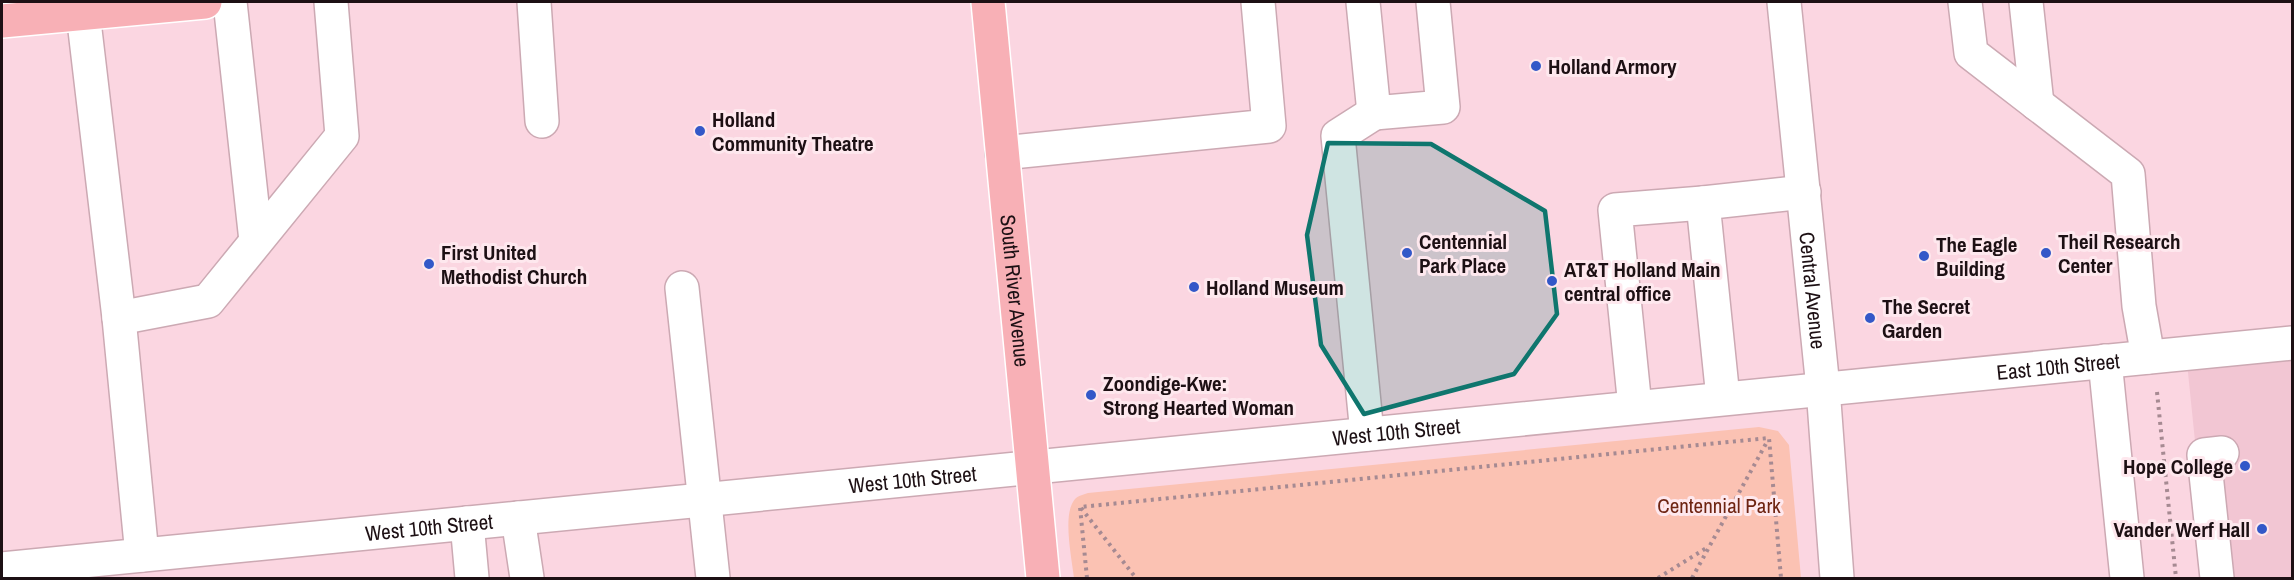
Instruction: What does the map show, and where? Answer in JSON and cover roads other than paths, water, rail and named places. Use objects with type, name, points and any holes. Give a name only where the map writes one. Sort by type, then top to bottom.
[{"type":"main road","points":[[2,21],[205,2]]},
{"type":"main road","name":"South River Avenue","points":[[987,2],[1043,579]]},
{"type":"street","points":[[230,2],[256,242]]},
{"type":"street","points":[[120,318],[208,302],[342,136],[331,2]]},
{"type":"street","points":[[534,2],[542,121]]},
{"type":"street","points":[[1002,153],[1269,126],[1258,2]]},
{"type":"street","points":[[1363,2],[1374,113]]},
{"type":"street","points":[[1367,434],[1338,136],[1374,113],[1443,107],[1433,2]]},
{"type":"street","name":"Central Avenue","points":[[1784,2],[1823,388],[1837,579]]},
{"type":"street","points":[[1965,2],[1971,53],[2128,174],[2139,306],[2148,357]]},
{"type":"street","points":[[2026,2],[2037,104]]},
{"type":"street","points":[[83,13],[120,318],[142,555]]},
{"type":"street","points":[[1635,407],[1615,210],[1804,192]]},
{"type":"street","points":[[1703,203],[1723,398]]},
{"type":"street","points":[[682,288],[713,579]]},
{"type":"street","name":"East 10th Street","points":[[1823,388],[2292,343]]},
{"type":"street","points":[[2105,361],[2127,579]]},
{"type":"street","name":"West 10th Street","points":[[2,569],[1823,388]]},
{"type":"street","points":[[2217,579],[2204,455],[2222,453]]},
{"type":"street","points":[[518,518],[527,579]]},
{"type":"street","points":[[466,523],[472,579]]},
{"type":"place","name":"Holland Armory","points":[[1536,66]]},
{"type":"place","name":"Holland Community Theatre","points":[[700,131]]},
{"type":"place","name":"Centennial Park Place","points":[[1407,253]]},
{"type":"place","name":"Theil Research Center","points":[[2046,253]]},
{"type":"place","name":"The Eagle Building","points":[[1924,256]]},
{"type":"place","name":"First United Methodist Church","points":[[429,264]]},
{"type":"place","name":"AT&T Holland Main central office","points":[[1552,281]]},
{"type":"place","name":"Holland Museum","points":[[1194,287]]},
{"type":"place","name":"The Secret Garden","points":[[1870,318]]},
{"type":"place","name":"Zoondige-Kwe: Strong Hearted Woman","points":[[1091,395]]},
{"type":"place","name":"Hope College","points":[[2245,466]]},
{"type":"place","name":"Vander Werf Hall","points":[[2262,529]]},
{"type":"park label","name":"Centennial Park","points":[[1719,505]]}]
